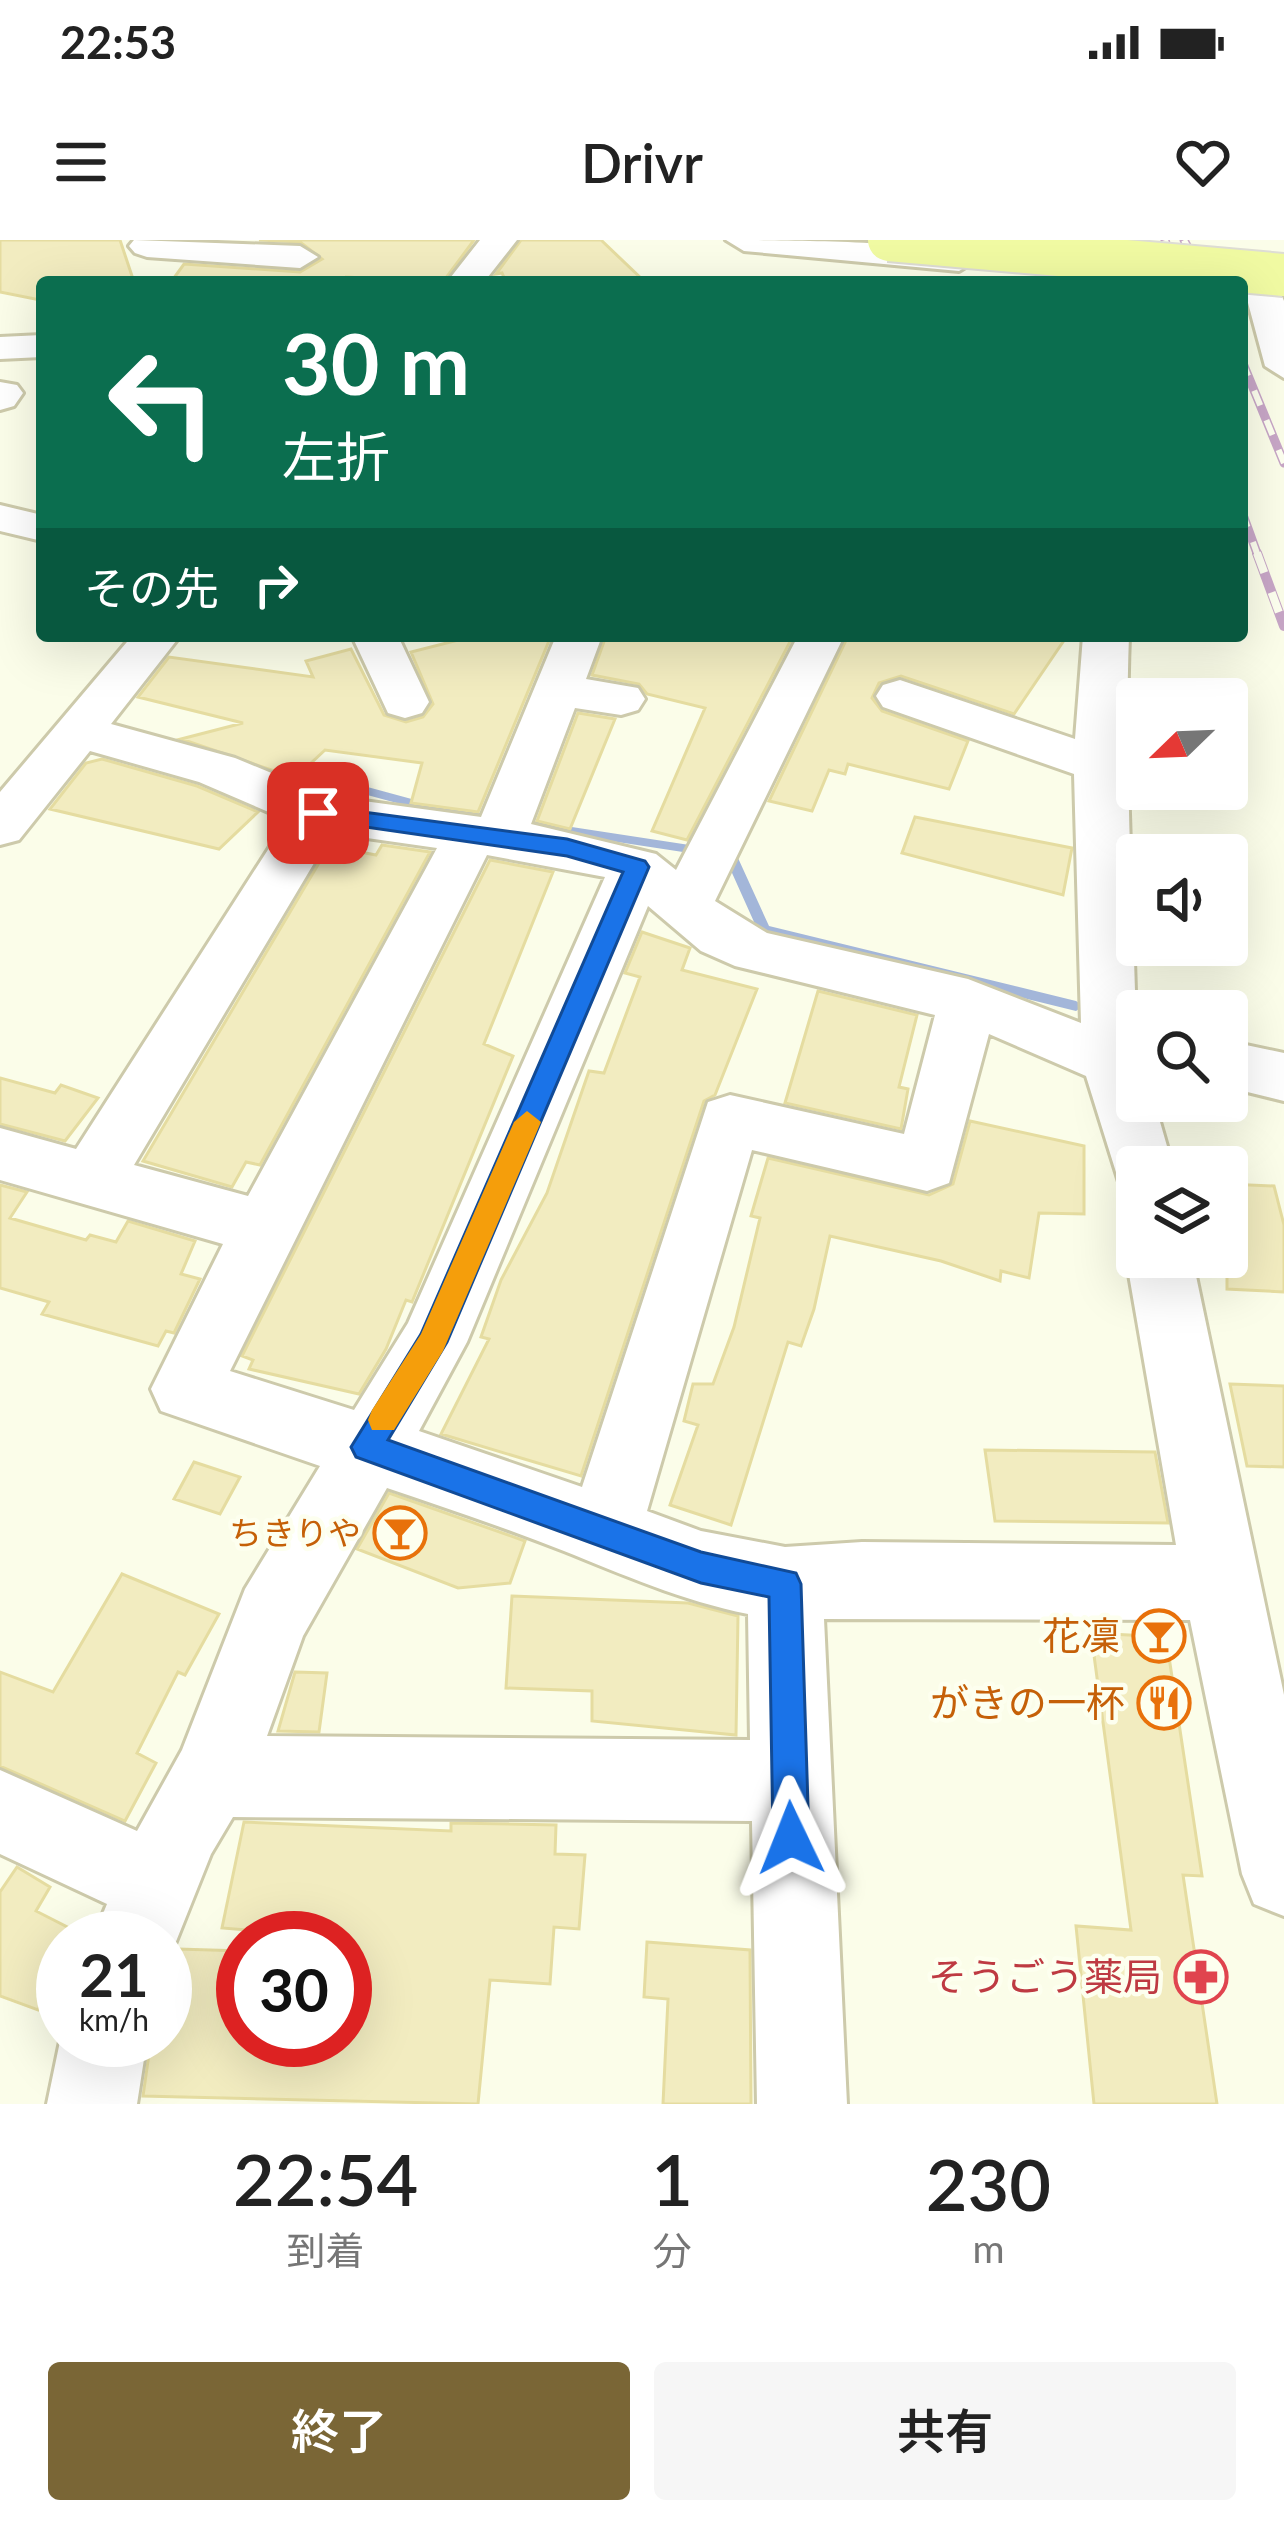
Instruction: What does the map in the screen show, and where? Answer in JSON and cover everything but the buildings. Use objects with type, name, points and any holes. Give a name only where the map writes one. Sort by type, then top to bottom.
[{"type":"main road","points":[[889,240],[1279,279]]},
{"type":"main road","points":[[913,240],[1229,249]]},
{"type":"main road","points":[[1055,240],[1229,249],[1279,279]]},
{"type":"main road","points":[[1174,240],[1284,248]]},
{"type":"street","points":[[469,276],[499,240]]},
{"type":"street","points":[[744,240],[1098,276]]},
{"type":"street","points":[[1083,240],[1116,276]]},
{"type":"street","points":[[147,246],[299,260]]},
{"type":"street","points":[[1279,279],[1284,366]]},
{"type":"street","points":[[0,518],[36,527]]},
{"type":"street","points":[[0,827],[152,642]]},
{"type":"street","points":[[392,642],[405,702]]},
{"type":"street","points":[[577,642],[495,830],[264,1228],[185,1389],[502,1492],[603,1535],[701,1568],[785,1584],[862,1580],[1220,1583]]},
{"type":"street","points":[[818,642],[702,872],[721,936],[755,951],[968,1001],[1116,1047]]},
{"type":"street","points":[[1106,642],[1099,764],[1116,994]]},
{"type":"street","points":[[557,690],[621,699]]},
{"type":"street","points":[[900,696],[1099,764]]},
{"type":"street","points":[[77,731],[218,770],[318,813],[495,830],[637,867],[702,872]]},
{"type":"street","points":[[92,1180],[318,813]]},
{"type":"street","points":[[0,1811],[147,1911],[178,1829],[212,1776],[272,1616],[367,1447],[433,1342],[637,867]]},
{"type":"street","points":[[603,1535],[730,1120],[927,1166],[968,1001]]},
{"type":"street","points":[[1248,1069],[1284,1077]]},
{"type":"street","points":[[0,1154],[264,1228]]},
{"type":"street","points":[[1163,1278],[1220,1583],[1284,1874]]},
{"type":"street","points":[[785,1584],[802,2104]]},
{"type":"street","points":[[212,1776],[789,1781]]},
{"type":"street","points":[[92,2104],[98,2067]]},
{"type":"waterway","points":[[316,777],[441,811],[696,850],[733,861],[764,930],[1076,1006]]},
{"type":"railway","points":[[1165,240],[1176,276]]},
{"type":"railway","points":[[1184,240],[1203,276]]},
{"type":"railway","points":[[1248,376],[1284,463]]},
{"type":"railway","points":[[1248,528],[1258,556]]},
{"type":"railway","points":[[1257,553],[1284,626]]},
{"type":"slow traffic","points":[[383,1420],[433,1342],[527,1122]]},
{"type":"place","name":"ちきりや","points":[[400,1533]]},
{"type":"place","name":"花凜","points":[[1159,1636]]},
{"type":"place","name":"がきの一杯","points":[[1164,1703]]},
{"type":"place","name":"そうごう薬局","points":[[1201,1977]]},
{"type":"route","points":[[318,813],[567,848],[637,867],[433,1342],[367,1447],[502,1492],[603,1535],[701,1568],[785,1584],[791,1838]]}]
